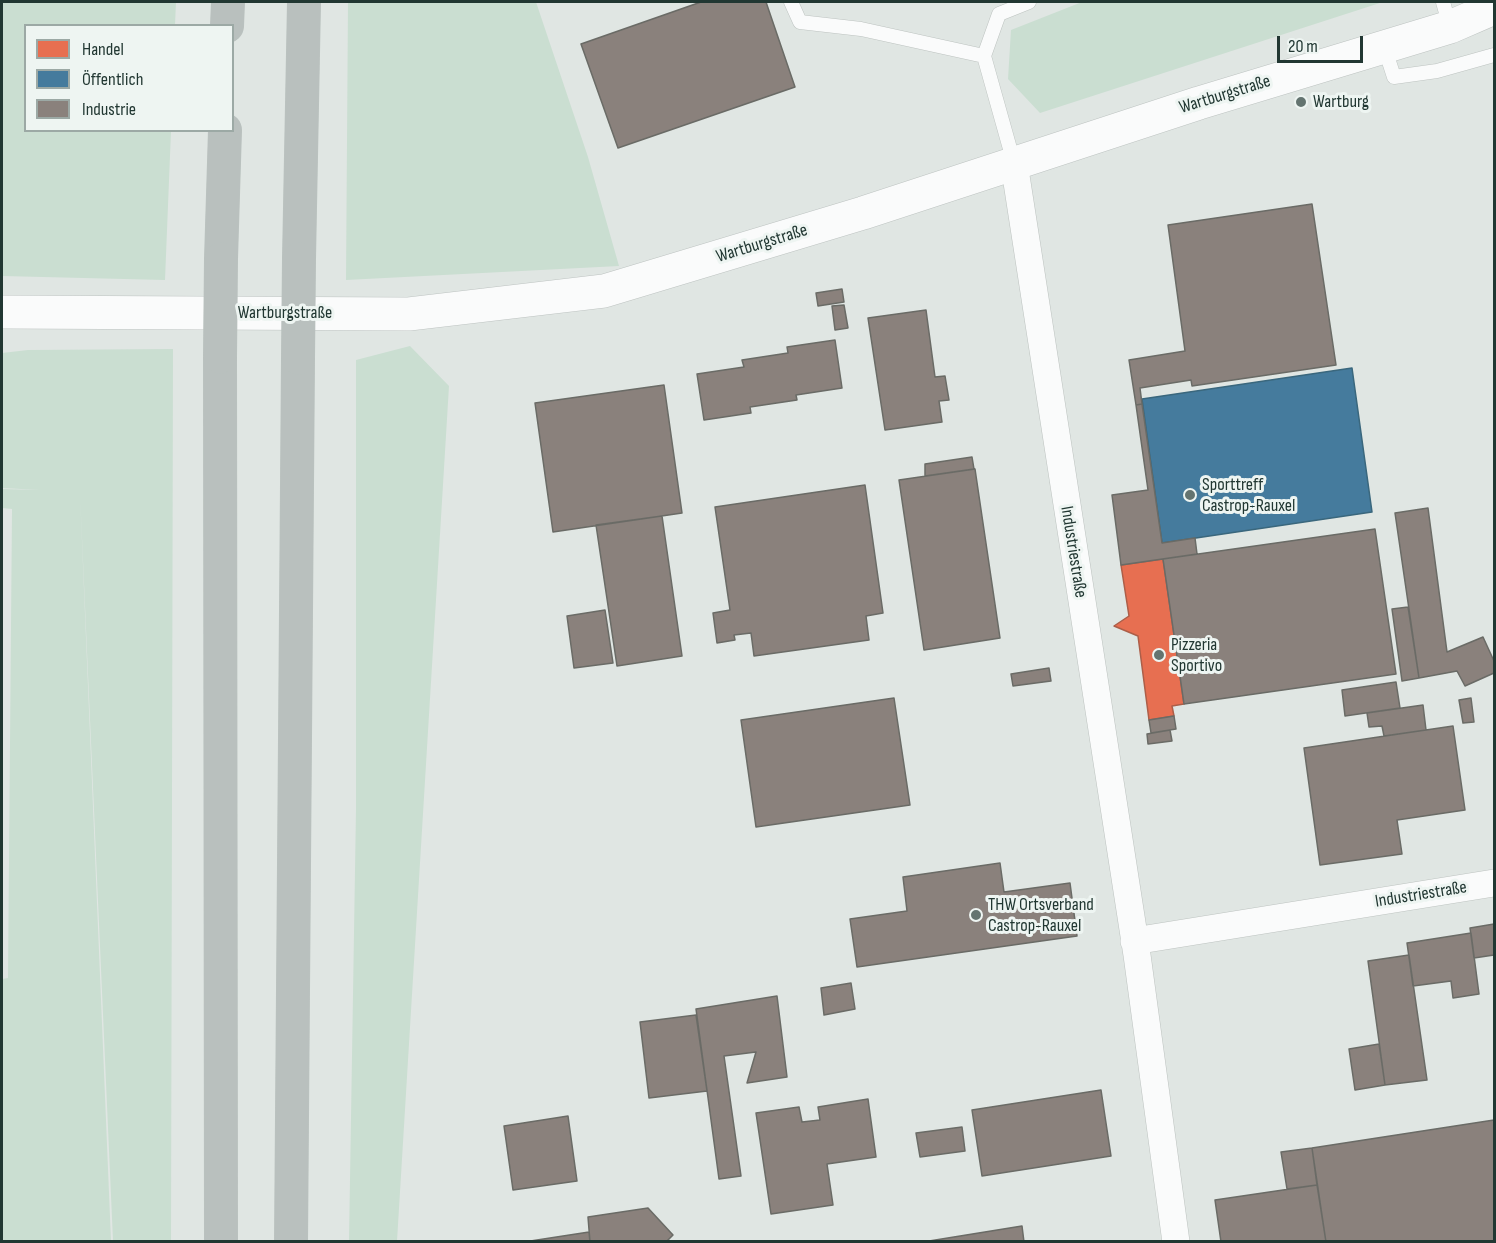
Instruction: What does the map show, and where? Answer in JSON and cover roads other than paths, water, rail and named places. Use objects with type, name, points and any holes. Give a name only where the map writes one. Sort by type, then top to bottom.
[{"type":"highway","points":[[227,24],[228,2]]},
{"type":"highway","points":[[291,1242],[299,260],[304,2]]},
{"type":"highway","points":[[221,1242],[220,357],[225,132]]},
{"type":"main road","name":"Wartburgstraße","points":[[2,312],[409,314],[604,291],[863,213],[1384,45],[1446,14],[1494,8]]},
{"type":"street","name":"Industriestraße","points":[[1014,164],[1134,941],[1176,1242]]},
{"type":"street","name":"Industriestraße","points":[[1134,941],[1494,883]]},
{"type":"lane","points":[[791,2],[800,22],[861,29],[984,56]]},
{"type":"lane","points":[[1014,164],[984,56],[999,14],[1029,2]]},
{"type":"lane","points":[[1384,45],[1394,77],[1437,70],[1494,54]]},
{"type":"place","name":"Wartburg","points":[[1301,102]]},
{"type":"place","name":"Sporttreff Castrop-Rauxel","points":[[1190,495]]},
{"type":"place","name":"Pizzeria Sportivo","points":[[1159,655]]},
{"type":"place","name":"THW Ortsverband Castrop-Rauxel","points":[[976,915]]}]
